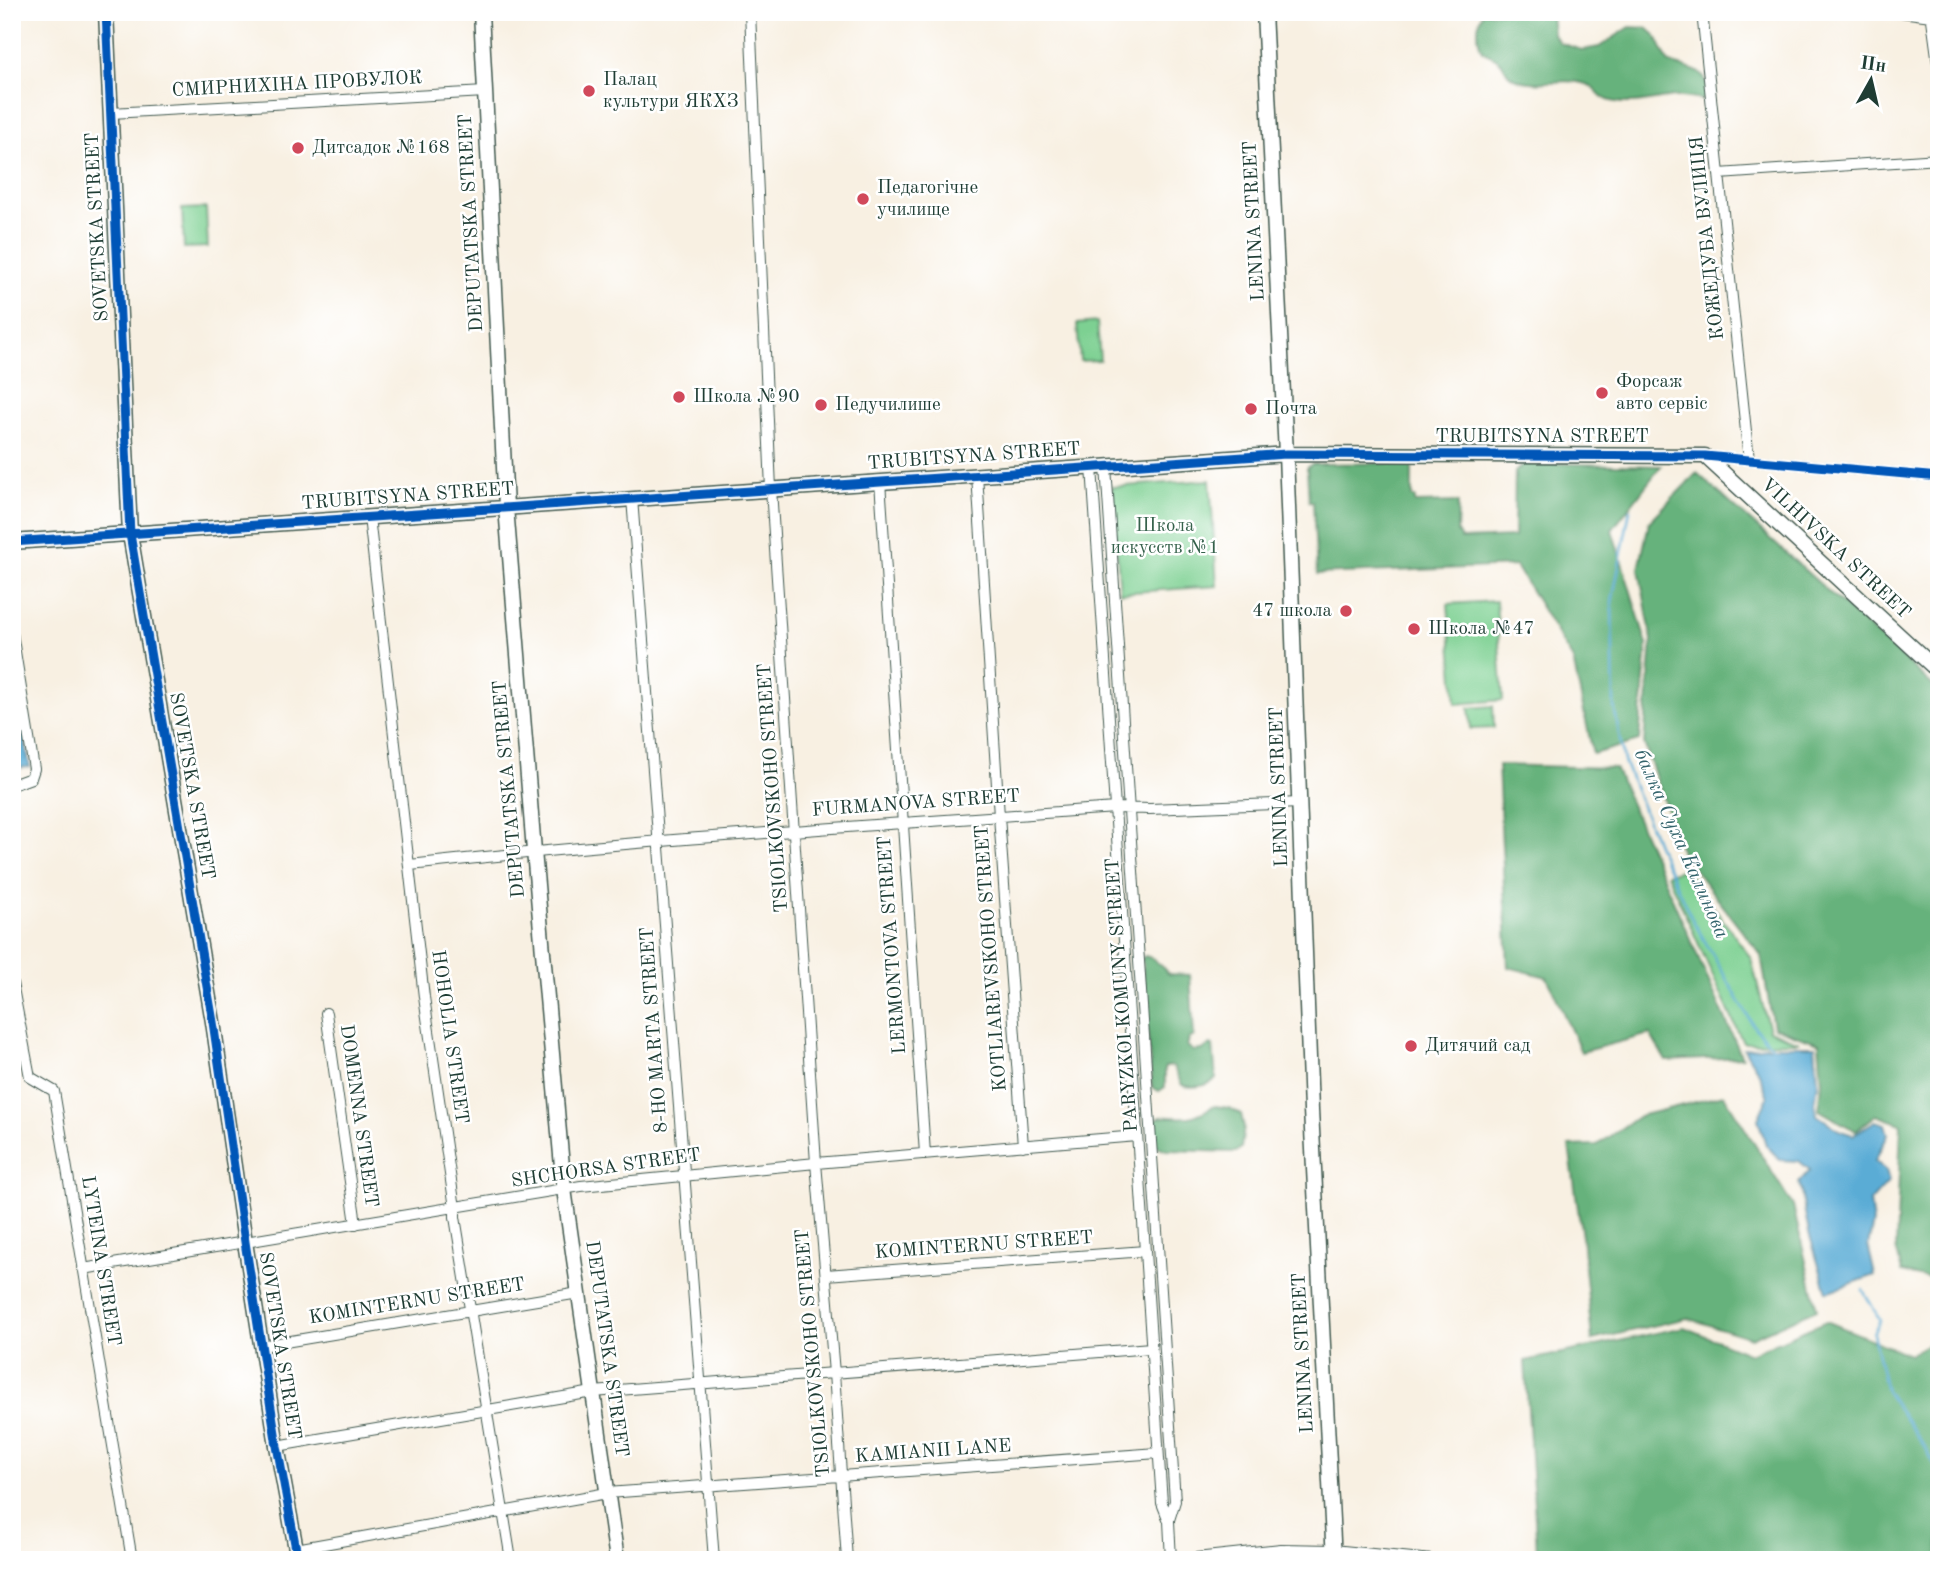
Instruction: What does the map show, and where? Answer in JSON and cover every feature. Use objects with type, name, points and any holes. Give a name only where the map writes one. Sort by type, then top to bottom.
[{"type":"street","name":"SOVETSKA STREET","points":[[106,12],[130,534],[213,1022],[261,1346],[297,1554]]},
{"type":"street","name":"DEPUTATSKA STREET","points":[[481,12],[506,507],[534,851],[564,1189],[617,1560]]},
{"type":"street","name":"TSIOLKOVSKOHO STREET","points":[[750,12],[771,489],[816,1163],[847,1560]]},
{"type":"street","name":"LENINA STREET","points":[[1264,12],[1286,454],[1311,1118],[1333,1555]]},
{"type":"street","name":"КОЖЕДУБА ВУЛИЦЯ","points":[[1702,12],[1749,460]]},
{"type":"street","points":[[1901,12],[1934,15],[1939,71]]},
{"type":"street","name":"СМИРНИХІНА ПРОВУЛОК","points":[[111,113],[485,92]]},
{"type":"street","points":[[1719,174],[1939,159]]},
{"type":"street","name":"TRUBITSYNA STREET","points":[[12,542],[1286,454],[1706,456],[1939,477]]},
{"type":"street","name":"VILHIVSKA STREET","points":[[1706,456],[1939,672]]},
{"type":"street","name":"PARYZKOI KOMUNY STREET","points":[[1099,466],[1115,808],[1158,1453],[1162,1503],[1169,1521],[1171,1560]]},
{"type":"street","name":"PARYZKOI KOMUNY STREET","points":[[1099,466],[1128,808],[1175,1501],[1169,1521]]},
{"type":"street","name":"KOTLIAREVSKOHO STREET","points":[[977,475],[1023,1146]]},
{"type":"street","name":"LERMONTOVA STREET","points":[[880,481],[925,1154]]},
{"type":"street","name":"8-HO MARTA STREET","points":[[632,498],[715,1560]]},
{"type":"street","name":"HOHOLIA STREET","points":[[369,517],[424,997],[455,1208],[454,1217],[511,1560]]},
{"type":"street","points":[[12,633],[34,769],[31,778],[12,785]]},
{"type":"street","name":"FURMANOVA STREET","points":[[410,865],[659,839],[795,829],[1115,808],[1300,803]]},
{"type":"street","name":"LYTEINA STREET","points":[[12,983],[30,1077],[54,1091],[132,1560]]},
{"type":"street","name":"DOMENNA STREET","points":[[326,1013],[356,1224]]},
{"type":"street","name":"SHCHORSA STREET","points":[[83,1269],[564,1189],[684,1175],[1137,1136]]},
{"type":"street","name":"KOMINTERNU STREET","points":[[826,1275],[1145,1251]]},
{"type":"street","name":"KOMINTERNU STREET","points":[[261,1346],[579,1293]]},
{"type":"street","points":[[277,1446],[593,1392],[1151,1348]]},
{"type":"street","name":"KAMIANII LANE","points":[[297,1554],[503,1510],[607,1493],[1158,1453]]},
{"type":"street","points":[[1177,1560],[1281,1549],[1333,1555],[1432,1560]]},
{"type":"green space","points":[[1483,12],[1551,12],[1553,34],[1560,43],[1582,50],[1599,47],[1630,27],[1647,28],[1656,36],[1668,62],[1702,75],[1708,88],[1709,99],[1677,97],[1634,103],[1616,102],[1604,98],[1584,83],[1529,82],[1511,77],[1499,60],[1482,51],[1478,32]]},
{"type":"green space","points":[[206,208],[208,247],[184,248],[182,209]]},
{"type":"green space","points":[[1097,322],[1100,360],[1080,361],[1077,324]]},
{"type":"green space","points":[[1412,463],[1412,497],[1415,497],[1415,503],[1458,502],[1457,532],[1461,539],[1514,537],[1515,472],[1525,463],[1661,466],[1612,530],[1647,644],[1639,741],[1593,754],[1573,660],[1516,566],[1317,574],[1313,502],[1309,501],[1307,468],[1312,464]]},
{"type":"green space","points":[[1697,473],[1939,691],[1939,1281],[1902,1272],[1896,1248],[1901,1124],[1876,1115],[1856,1131],[1819,1110],[1822,1083],[1819,1043],[1773,1027],[1761,955],[1682,853],[1644,743],[1652,640],[1639,569],[1649,522]]},
{"type":"green space","name":"Школа искусств №1","points":[[1210,480],[1217,586],[1120,593],[1112,487]]},
{"type":"green space","points":[[1496,601],[1503,700],[1456,704],[1448,604]]},
{"type":"green space","points":[[1493,706],[1494,728],[1471,729],[1469,708]]},
{"type":"green space","points":[[1498,765],[1615,768],[1742,1057],[1666,1061],[1650,1034],[1581,1052],[1547,977],[1508,967]]},
{"type":"green space","points":[[1685,869],[1751,958],[1769,1030],[1799,1042],[1743,1043],[1667,874]]},
{"type":"green space","points":[[1145,956],[1169,974],[1190,975],[1194,1036],[1189,1039],[1187,1046],[1194,1051],[1213,1046],[1216,1079],[1213,1081],[1195,1087],[1182,1085],[1173,1066],[1165,1067],[1165,1087],[1159,1091],[1152,1087],[1142,958]]},
{"type":"green space","points":[[1724,1095],[1793,1206],[1817,1309],[1751,1338],[1687,1318],[1592,1340],[1582,1237],[1569,1146],[1597,1145],[1639,1116]]},
{"type":"green space","points":[[1215,1106],[1229,1108],[1241,1114],[1244,1127],[1241,1148],[1236,1152],[1166,1150],[1153,1142],[1154,1123],[1157,1119],[1192,1116]]},
{"type":"green space","points":[[1826,1321],[1909,1355],[1939,1337],[1939,1560],[1576,1560],[1537,1552],[1525,1361],[1684,1327],[1750,1354]]},
{"type":"water","points":[[12,671],[30,767],[12,768]]},
{"type":"water","points":[[1815,1046],[1817,1115],[1841,1131],[1853,1135],[1875,1121],[1885,1124],[1888,1134],[1875,1161],[1886,1170],[1889,1181],[1870,1202],[1873,1223],[1868,1245],[1875,1275],[1827,1292],[1809,1233],[1799,1182],[1810,1170],[1799,1161],[1780,1160],[1766,1145],[1758,1119],[1768,1097],[1759,1073],[1744,1049]]},
{"type":"waterway","name":"балка Суха Калинова","points":[[1630,510],[1612,602],[1614,706],[1624,761],[1657,844],[1691,917],[1756,1030],[1773,1047]]},
{"type":"waterway","name":"балка Суха Калинова","points":[[1863,1290],[1880,1320],[1873,1333],[1886,1391],[1927,1450],[1939,1473]]},
{"type":"cycle path","points":[[106,12],[130,534],[213,1022],[277,1446],[298,1560]]},
{"type":"cycle path","points":[[12,542],[1286,454],[1705,456],[1939,477]]},
{"type":"place","name":"Палац культури ЯКХЗ","points":[[589,91]]},
{"type":"place","name":"Дитсадок №168","points":[[298,148]]},
{"type":"place","name":"Педагогічне училище","points":[[863,199]]},
{"type":"place","name":"Форсаж авто сервіс","points":[[1602,393]]},
{"type":"place","name":"Школа №90","points":[[679,397]]},
{"type":"place","name":"Педучилише","points":[[821,405]]},
{"type":"place","name":"Почта","points":[[1251,409]]},
{"type":"place","name":"47 школа","points":[[1346,611]]},
{"type":"place","name":"Школа №47","points":[[1414,629]]},
{"type":"place","name":"Дитячий сад","points":[[1411,1046]]}]
